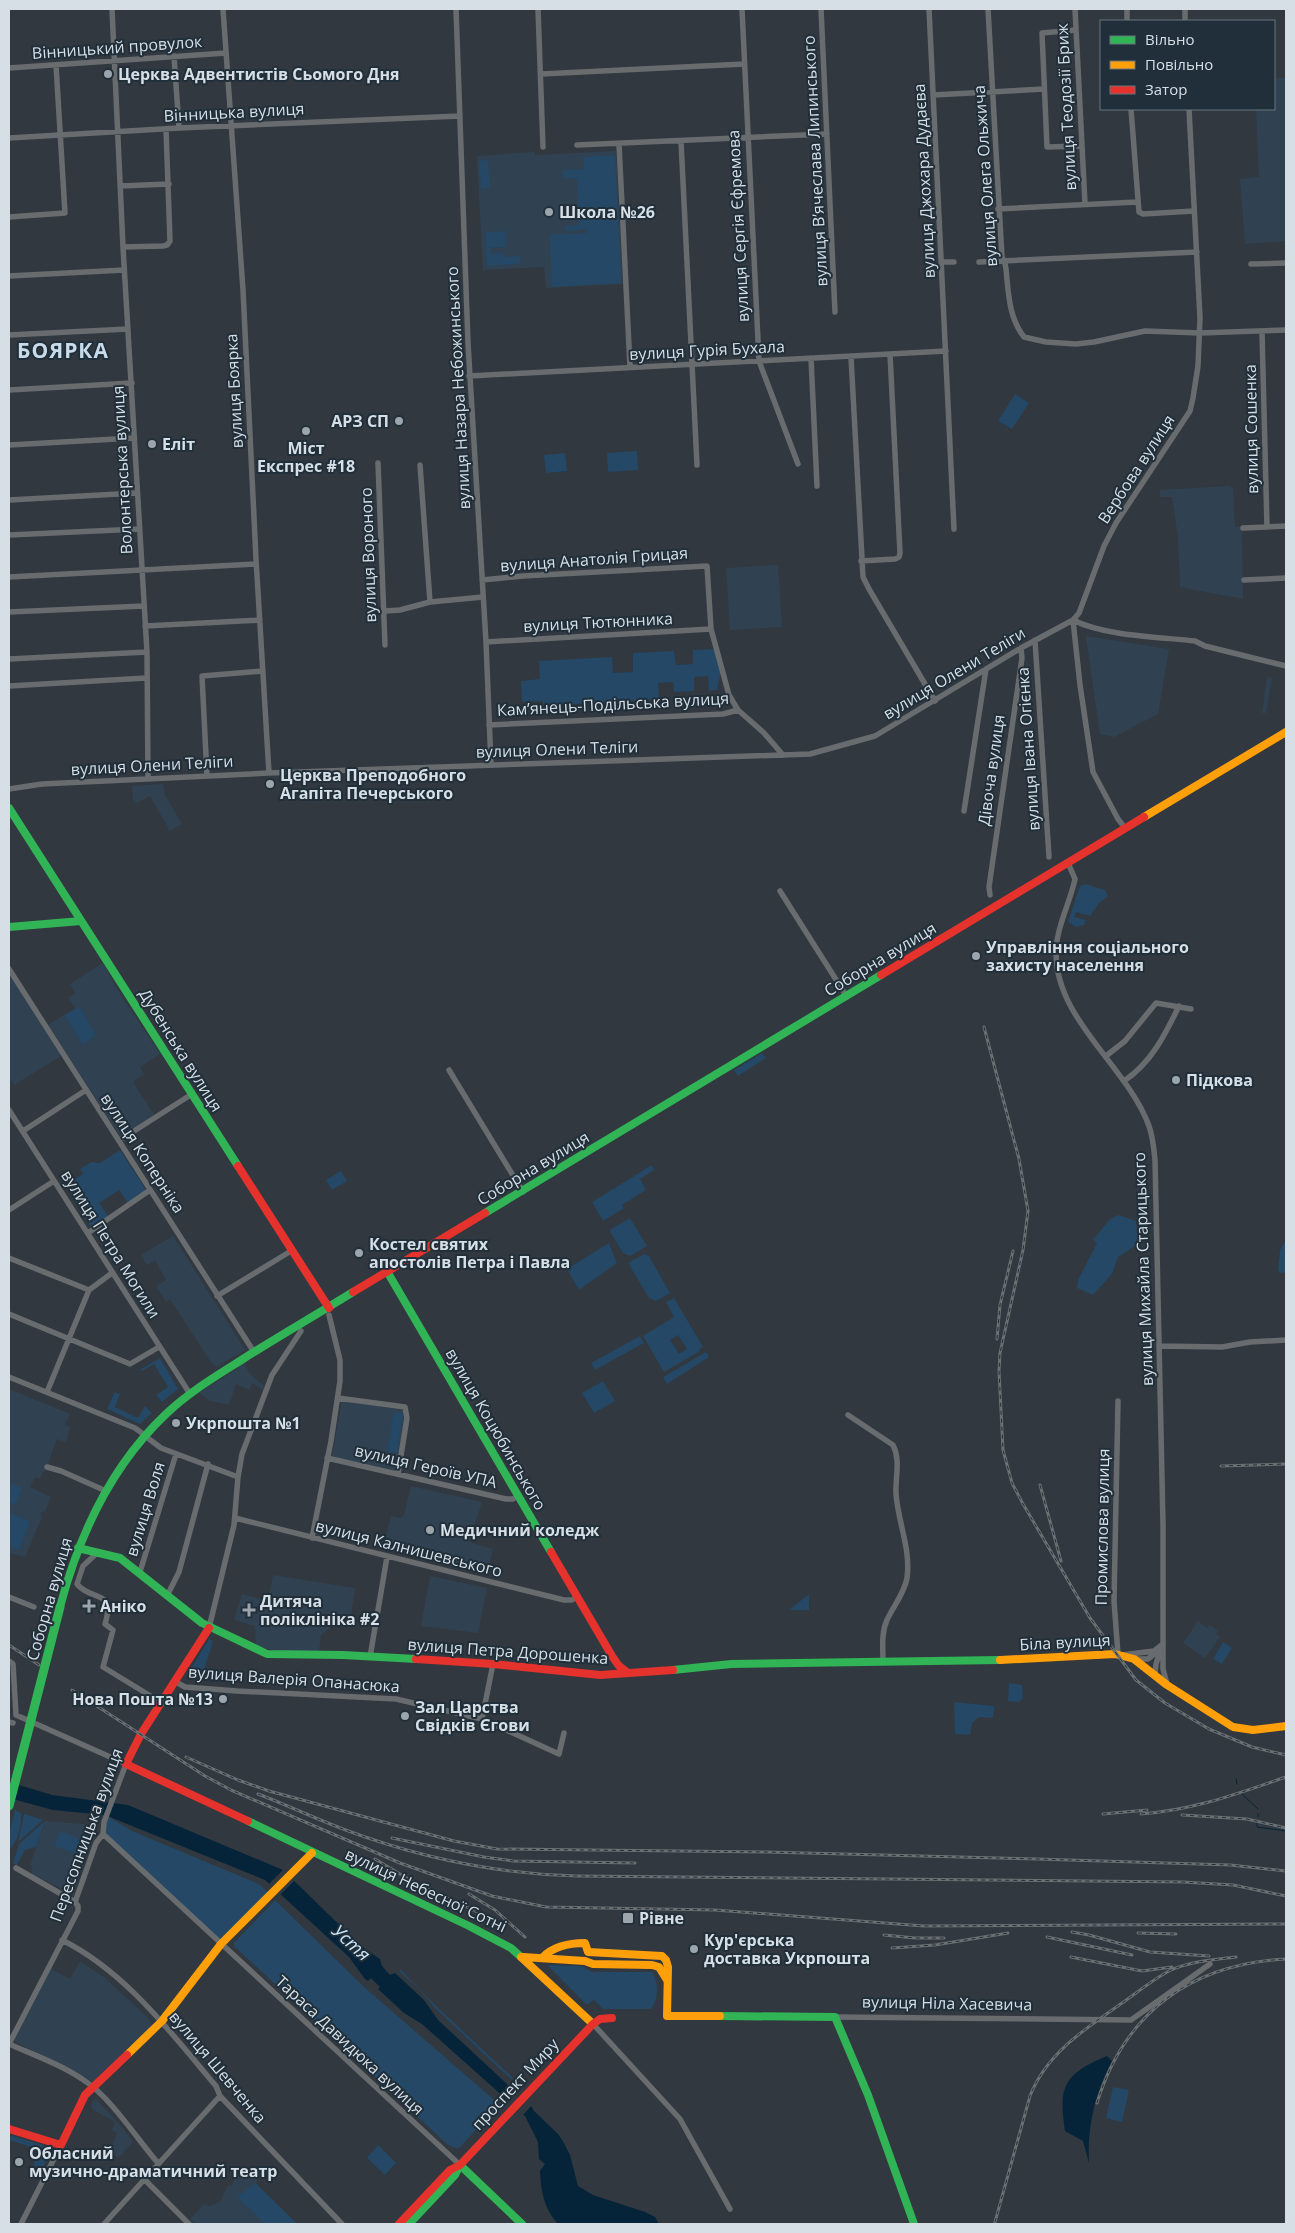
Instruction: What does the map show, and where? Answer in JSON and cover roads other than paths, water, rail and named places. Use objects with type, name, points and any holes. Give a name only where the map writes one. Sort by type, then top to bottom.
[{"type":"street","name":"Волонтерська вулиця","points":[[112,9],[124,270],[147,652],[148,780]]},
{"type":"street","name":"вулиця Боярка","points":[[223,9],[233,126],[243,290],[256,564],[269,773]]},
{"type":"street","name":"вулиця Назара Небожинського","points":[[456,9],[470,376],[486,642],[491,765]]},
{"type":"street","points":[[538,9],[543,146]]},
{"type":"street","name":"вулиця Сергія Єфремова","points":[[742,9],[759,361],[798,464]]},
{"type":"street","name":"вулиця Вʼячеслава Липинського","points":[[822,9],[835,312]]},
{"type":"street","name":"вулиця Джохара Дудаєва","points":[[929,9],[954,529]]},
{"type":"street","name":"вулиця Олега Ольжича","points":[[988,9],[1002,256],[1006,262],[1009,300],[1014,321],[1024,337],[1046,342],[1076,344],[1145,331],[1200,332]]},
{"type":"street","name":"вулиця Теодозії Бриж","points":[[1075,9],[1081,146],[1086,204]]},
{"type":"street","points":[[1076,30],[1042,33],[1044,89],[1047,147],[1081,146]]},
{"type":"street","name":"Вінницький провулок","points":[[9,68],[226,53]]},
{"type":"street","points":[[174,56],[179,128]]},
{"type":"street","points":[[541,74],[744,64]]},
{"type":"street","points":[[9,216],[65,213],[56,65]]},
{"type":"street","points":[[933,95],[1044,89]]},
{"type":"street","points":[[1131,110],[1139,212],[1143,214],[1194,211]]},
{"type":"street","name":"Вербова вулиця","points":[[1073,620],[1079,613],[1104,546],[1116,523],[1190,411],[1196,386],[1200,332],[1189,110]]},
{"type":"street","name":"Вінницька вулиця","points":[[9,138],[179,128],[460,116]]},
{"type":"street","points":[[123,247],[167,245],[170,241],[166,129]]},
{"type":"street","points":[[577,145],[681,142],[827,134]]},
{"type":"street","points":[[681,142],[697,465]]},
{"type":"street","points":[[619,144],[630,367]]},
{"type":"street","points":[[120,186],[169,184]]},
{"type":"street","points":[[998,209],[1137,202]]},
{"type":"street","points":[[979,262],[1197,252]]},
{"type":"street","points":[[942,262],[954,262]]},
{"type":"street","points":[[1251,264],[1286,262]]},
{"type":"street","points":[[9,276],[124,270]]},
{"type":"street","points":[[9,335],[128,329]]},
{"type":"street","points":[[1200,332],[1286,330]]},
{"type":"street","name":"вулиця Сошенка","points":[[1262,332],[1268,527]]},
{"type":"street","name":"вулиця Гурія Бухала","points":[[470,376],[946,351]]},
{"type":"street","points":[[861,561],[895,559],[898,558],[900,553],[890,354]]},
{"type":"street","points":[[851,356],[863,576],[869,590],[935,701]]},
{"type":"street","points":[[811,358],[817,486]]},
{"type":"street","points":[[9,390],[132,383]]},
{"type":"street","points":[[9,445],[134,438]]},
{"type":"street","name":"вулиця Вороного","points":[[378,463],[385,645]]},
{"type":"street","points":[[420,465],[430,602]]},
{"type":"street","points":[[9,500],[137,493]]},
{"type":"street","points":[[1243,528],[1286,526]]},
{"type":"street","points":[[9,535],[139,529]]},
{"type":"street","points":[[9,577],[256,564]]},
{"type":"street","name":"вулиця Анатолія Грицая","points":[[482,580],[532,575],[708,566],[711,629]]},
{"type":"street","points":[[1244,580],[1286,578]]},
{"type":"street","points":[[385,612],[430,602],[483,597]]},
{"type":"street","points":[[9,612],[144,606]]},
{"type":"street","points":[[145,626],[260,620]]},
{"type":"street","points":[[1125,828],[1118,819],[1093,772],[1080,685],[1073,620],[1088,626],[1120,632],[1195,641],[1204,646],[1286,666]]},
{"type":"street","name":"вулиця Олени Теліги","points":[[9,789],[34,785],[269,773],[810,754],[875,736],[1021,648],[1073,620]]},
{"type":"street","points":[[711,629],[729,695],[738,710],[764,733],[783,755]]},
{"type":"street","name":"вулиця Тютюнника","points":[[486,642],[711,629]]},
{"type":"street","name":"вулиця Івана Огієнка","points":[[1035,640],[1049,856]]},
{"type":"street","name":"Дівоча вулиця","points":[[990,895],[990,878],[1022,658],[1021,648]]},
{"type":"street","points":[[9,659],[147,652]]},
{"type":"street","points":[[964,811],[986,669]]},
{"type":"street","points":[[207,776],[202,676],[263,671]]},
{"type":"street","points":[[9,686],[146,678]]},
{"type":"street","name":"Камʼянець-Подільська вулиця","points":[[489,725],[722,714],[738,710]]},
{"type":"street","name":"Соборна вулиця","points":[[9,1806],[60,1607],[78,1548],[106,1491],[163,1416],[190,1394],[254,1352],[329,1312],[388,1273],[1286,732]]},
{"type":"street","name":"Дубенська вулиця","points":[[9,808],[329,1312]]},
{"type":"street","name":"вулиця Михайла Старицького","points":[[1068,863],[1076,879],[1056,946],[1058,967],[1067,1001],[1136,1099],[1149,1126],[1154,1153],[1160,1346],[1163,1669],[1168,1685]]},
{"type":"street","points":[[780,891],[847,996]]},
{"type":"street","points":[[9,927],[81,921]]},
{"type":"street","name":"вулиця Коперніка","points":[[9,969],[254,1352]]},
{"type":"street","points":[[1106,1056],[1125,1041],[1156,1003],[1191,1009]]},
{"type":"street","points":[[1124,1081],[1143,1067],[1179,1006]]},
{"type":"street","points":[[449,1070],[523,1192]]},
{"type":"street","points":[[23,1131],[86,1090]]},
{"type":"street","points":[[120,1140],[192,1094]]},
{"type":"street","name":"вулиця Петра Могили","points":[[9,1110],[190,1394]]},
{"type":"street","points":[[9,1210],[54,1181]]},
{"type":"street","points":[[88,1233],[150,1190]]},
{"type":"street","points":[[217,1296],[291,1251]]},
{"type":"street","points":[[9,1258],[89,1290]]},
{"type":"street","points":[[47,1392],[89,1290],[112,1273]]},
{"type":"street","name":"вулиця Коцюбинського","points":[[388,1273],[612,1656],[619,1666],[628,1673]]},
{"type":"street","points":[[312,1538],[338,1398],[340,1360],[329,1312]]},
{"type":"street","points":[[9,1314],[130,1364],[160,1347]]},
{"type":"street","name":"Пересопницька вулиця","points":[[9,2044],[78,1911],[78,1906],[75,1902],[96,1843],[103,1834],[102,1829],[126,1764],[137,1742],[209,1628],[225,1567],[235,1518],[238,1476],[242,1454],[264,1392],[278,1365],[302,1331]]},
{"type":"street","points":[[1160,1346],[1222,1347],[1250,1342],[1286,1340]]},
{"type":"street","points":[[9,1377],[135,1428],[161,1448],[238,1476]]},
{"type":"street","points":[[338,1398],[405,1407],[407,1418],[398,1474]]},
{"type":"street","name":"Промислова вулиця","points":[[1118,1401],[1114,1608],[1120,1654]]},
{"type":"street","points":[[848,1415],[893,1445],[897,1452],[896,1494],[905,1540],[908,1570],[906,1581],[886,1622],[882,1644],[883,1662]]},
{"type":"street","name":"вулиця Воля","points":[[140,1572],[176,1454]]},
{"type":"street","name":"вулиця Героїв УПА","points":[[328,1458],[506,1499],[513,1499],[518,1496]]},
{"type":"street","points":[[168,1594],[179,1572],[208,1464]]},
{"type":"street","points":[[47,1467],[61,1471],[106,1491]]},
{"type":"street","name":"вулиця Калнишевського","points":[[235,1518],[564,1600],[572,1600],[577,1597]]},
{"type":"street","name":"вулиця Петра Дорошенка","points":[[78,1548],[120,1558],[209,1628],[267,1654],[370,1657],[493,1664],[600,1675],[703,1667]]},
{"type":"street","points":[[98,1552],[82,1566],[77,1584],[80,1588],[99,1595],[107,1604],[108,1613],[105,1624],[113,1630],[103,1667],[162,1703]]},
{"type":"street","points":[[370,1657],[387,1557]]},
{"type":"street","points":[[9,1597],[34,1607]]},
{"type":"street","points":[[1120,1654],[1154,1651],[1163,1644]]},
{"type":"street","points":[[1134,1660],[1148,1659],[1163,1644]]},
{"type":"street","name":"вулиця Михайла Старицького","points":[[1155,1674],[1156,1664],[1163,1644]]},
{"type":"street","name":"Біла вулиця","points":[[703,1667],[731,1664],[1034,1659],[1120,1654],[1134,1660],[1168,1685],[1233,1727],[1260,1731],[1286,1726]]},
{"type":"street","points":[[600,1675],[609,1668],[612,1656]]},
{"type":"street","name":"вулиця Небесної Сотні","points":[[9,1661],[13,1664],[16,1714],[290,1840],[312,1853],[477,1930],[511,1948],[523,1957],[593,2024],[680,2119],[730,2209]]},
{"type":"street","points":[[482,1719],[493,1664]]},
{"type":"street","name":"вулиця Валерія Опанасюка","points":[[176,1682],[185,1686],[237,1692],[396,1699],[482,1719],[559,1754],[564,1732]]},
{"type":"street","name":"Тараса Давидюка вулиця","points":[[103,1834],[460,2165]]},
{"type":"street","points":[[21,2224],[85,2095],[162,2021],[221,1944],[312,1853]]},
{"type":"street","points":[[16,1868],[75,1902]]},
{"type":"street","name":"вулиця Шевченка","points":[[62,1940],[109,1972],[162,2021],[216,2086],[220,2096],[342,2224]]},
{"type":"street","points":[[543,1956],[548,1951],[580,1943],[585,1943],[588,1952],[656,1954],[666,1960],[668,1981]]},
{"type":"street","points":[[523,1957],[543,1956],[548,1959],[585,1961],[593,1964],[652,1965],[658,1967],[668,1981]]},
{"type":"street","name":"вулиця Ніла Хасевича","points":[[668,1981],[667,2016],[1131,2020],[1210,1964]]},
{"type":"street","points":[[835,2017],[868,2095],[914,2224]]},
{"type":"street","points":[[593,2024],[600,2019],[612,2018]]},
{"type":"street","name":"проспект Миру","points":[[409,2224],[455,2175],[460,2165],[527,2092],[593,2024]]},
{"type":"street","points":[[9,2044],[84,2080],[93,2087],[158,2163]]},
{"type":"street","points":[[104,2224],[220,2096]]},
{"type":"street","points":[[9,2129],[61,2145]]},
{"type":"street","points":[[460,2165],[522,2224]]},
{"type":"street","name":"проспект Миру","points":[[399,2224],[450,2170],[460,2165]]},
{"type":"street","points":[[144,2179],[189,2224]]},
{"type":"water","name":"Устя","points":[[9,1782],[52,1795],[128,1805],[283,1870],[361,1946],[380,1959],[382,1966],[390,1975],[395,1973],[424,2000],[438,2020],[532,2107],[558,2134],[570,2155],[578,2186],[593,2195],[645,2212],[655,2217],[659,2224],[557,2223],[549,2212],[544,2199],[540,2171],[545,2164],[539,2159],[538,2142],[525,2116],[422,2024],[404,2013],[378,1989],[380,1987],[371,1978],[368,1981],[365,1979],[349,1957],[265,1880],[105,1815],[53,1810],[9,1798]]},
{"type":"water","points":[[1107,2056],[1112,2061],[1101,2085],[1093,2110],[1089,2136],[1089,2163],[1083,2141],[1065,2131],[1063,2116],[1064,2092],[1067,2083],[1081,2069]]},
{"type":"waterway","points":[[1236,1779],[1237,1784]]},
{"type":"waterway","points":[[1242,1794],[1258,1809]]},
{"type":"waterway","points":[[1257,1822],[1257,1827],[1286,1831]]},
{"type":"railway","points":[[984,1027],[1019,1159],[1028,1211],[1023,1250],[1000,1353],[999,1371],[1003,1450],[1012,1483],[1090,1618],[1136,1680],[1165,1703],[1209,1729],[1252,1747],[1286,1755]]},
{"type":"railway","points":[[997,1339],[1000,1305],[1013,1251]]},
{"type":"railway","points":[[1221,1466],[1286,1464]]},
{"type":"railway","points":[[1040,1485],[1061,1561]]},
{"type":"railway","points":[[9,1645],[39,1665]]},
{"type":"railway","points":[[72,1690],[205,1776],[231,1790],[400,1863],[492,1896],[546,1907],[715,1910],[924,1926],[1286,1924]]},
{"type":"railway","points":[[186,1757],[238,1780],[269,1791],[454,1841],[497,1849],[766,1852],[1037,1859],[1230,1865],[1286,1871]]},
{"type":"railway","points":[[1141,1814],[1197,1805],[1286,1777]]},
{"type":"railway","points":[[258,1794],[343,1829],[400,1848],[488,1868],[547,1875],[1183,1882],[1233,1885],[1286,1896]]},
{"type":"railway","points":[[1103,1814],[1147,1810]]},
{"type":"railway","points":[[1182,1815],[1247,1819],[1286,1828]]},
{"type":"railway","points":[[392,1838],[513,1861],[635,1863]]},
{"type":"railway","points":[[375,1859],[415,1883],[486,1916]]},
{"type":"railway","points":[[469,1894],[495,1910],[525,1937]]},
{"type":"railway","points":[[1072,1932],[1150,1952],[1209,1956]]},
{"type":"railway","points":[[892,1948],[935,1945],[1008,1933]]},
{"type":"railway","points":[[1138,1933],[1176,1934]]},
{"type":"railway","points":[[884,1935],[944,1938]]},
{"type":"railway","points":[[1047,1937],[1132,1955]]},
{"type":"railway","points":[[1071,1957],[1142,1971],[1172,1967]]},
{"type":"railway","points":[[995,2222],[1030,2096],[1037,2080],[1058,2053],[1083,2031],[1152,1981],[1169,1971],[1194,1963],[1236,1957]]},
{"type":"railway","points":[[1097,2103],[1109,2071],[1125,2043],[1144,2019],[1166,1999],[1192,1983],[1220,1971],[1252,1963],[1286,1959]]},
{"type":"place","name":"Церква Адвентистів Сьомого Дня","points":[[108,74]]},
{"type":"place","name":"Школа №26","points":[[549,212]]},
{"type":"place","name":"АРЗ СП","points":[[399,421]]},
{"type":"place","name":"Міст Експрес #18","points":[[306,431]]},
{"type":"place","name":"Еліт","points":[[152,444]]},
{"type":"place","name":"Церква Преподобного Агапіта Печерського","points":[[270,784]]},
{"type":"place","name":"Управління соціального захисту населення","points":[[976,956]]},
{"type":"place","name":"Підкова","points":[[1176,1080]]},
{"type":"place","name":"Костел святих апостолів Петра і Павла","points":[[359,1253]]},
{"type":"place","name":"Укрпошта №1","points":[[176,1423]]},
{"type":"place","name":"Медичний коледж","points":[[430,1530]]},
{"type":"place","name":"Аніко","points":[[89,1606]]},
{"type":"place","name":"Дитяча поліклініка #2","points":[[249,1610]]},
{"type":"place","name":"Нова Пошта №13","points":[[223,1699]]},
{"type":"place","name":"Зал Царства Свідків Єгови","points":[[405,1716]]},
{"type":"place","name":"Рівне","points":[[628,1918]]},
{"type":"place","name":"Кур'єрська доставка Укрпошта","points":[[694,1949]]},
{"type":"place","name":"Обласний музично-драматичний театр","points":[[19,2162]]},
{"type":"district","name":"БОЯРКА","points":[[63,351]]}]
